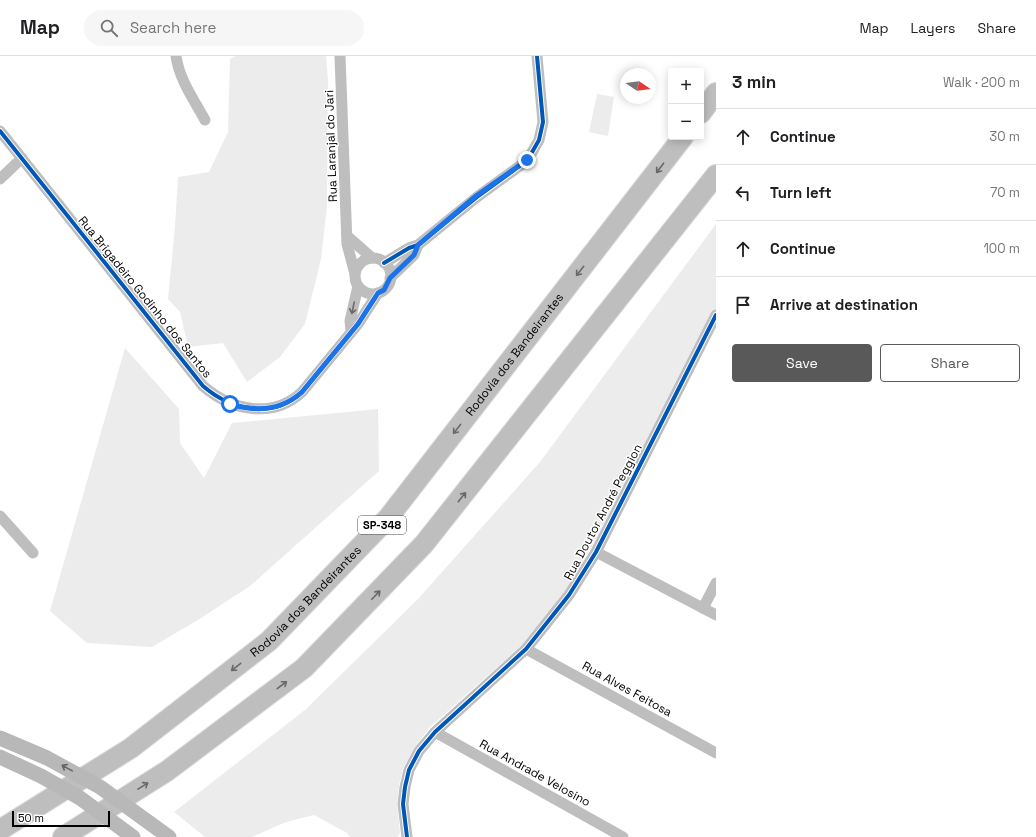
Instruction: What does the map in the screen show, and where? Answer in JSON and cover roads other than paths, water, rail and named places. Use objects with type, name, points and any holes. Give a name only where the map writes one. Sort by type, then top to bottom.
[{"type":"highway","points":[[704,109],[716,93]]},
{"type":"highway","name":"Rodovia dos Bandeirantes","points":[[0,830],[131,748],[268,641],[388,518],[681,140]]},
{"type":"highway","points":[[63,837],[167,771],[304,668],[424,544],[716,175]]},
{"type":"street","points":[[176,56],[183,81],[204,120]]},
{"type":"street","name":"Rua Laranjal do Jari","points":[[340,56],[347,244],[355,274]]},
{"type":"street","points":[[384,263],[409,248],[418,245],[476,196],[521,165],[531,154],[539,140],[543,122],[538,56]]},
{"type":"street","name":"Rua Brigadeiro Godinho dos Santos","points":[[0,131],[204,386],[220,399],[240,407],[261,409],[282,406],[293,401],[302,392],[351,330],[358,324],[378,293]]},
{"type":"street","points":[[0,179],[22,158]]},
{"type":"street","points":[[347,236],[372,258],[388,266],[390,278]]},
{"type":"street","points":[[358,286],[366,293],[378,293],[384,290],[390,278],[414,255],[418,245]]},
{"type":"street","points":[[351,330],[350,321],[358,286],[355,274],[362,262],[372,258]]},
{"type":"street","name":"Rua Doutor André Peggion","points":[[407,837],[403,804],[409,770],[419,751],[434,732],[526,649],[570,596],[596,552],[716,315]]},
{"type":"street","points":[[0,516],[33,553]]},
{"type":"street","points":[[596,552],[716,615]]},
{"type":"street","points":[[703,608],[716,583]]},
{"type":"street","name":"Rua Alves Feitosa","points":[[526,649],[716,753]]},
{"type":"street","name":"Rua Andrade Velosino","points":[[434,732],[615,835]]},
{"type":"street","points":[[0,738],[47,758],[100,787],[169,837]]},
{"type":"street","points":[[0,757],[41,776],[80,798],[133,837]]}]
